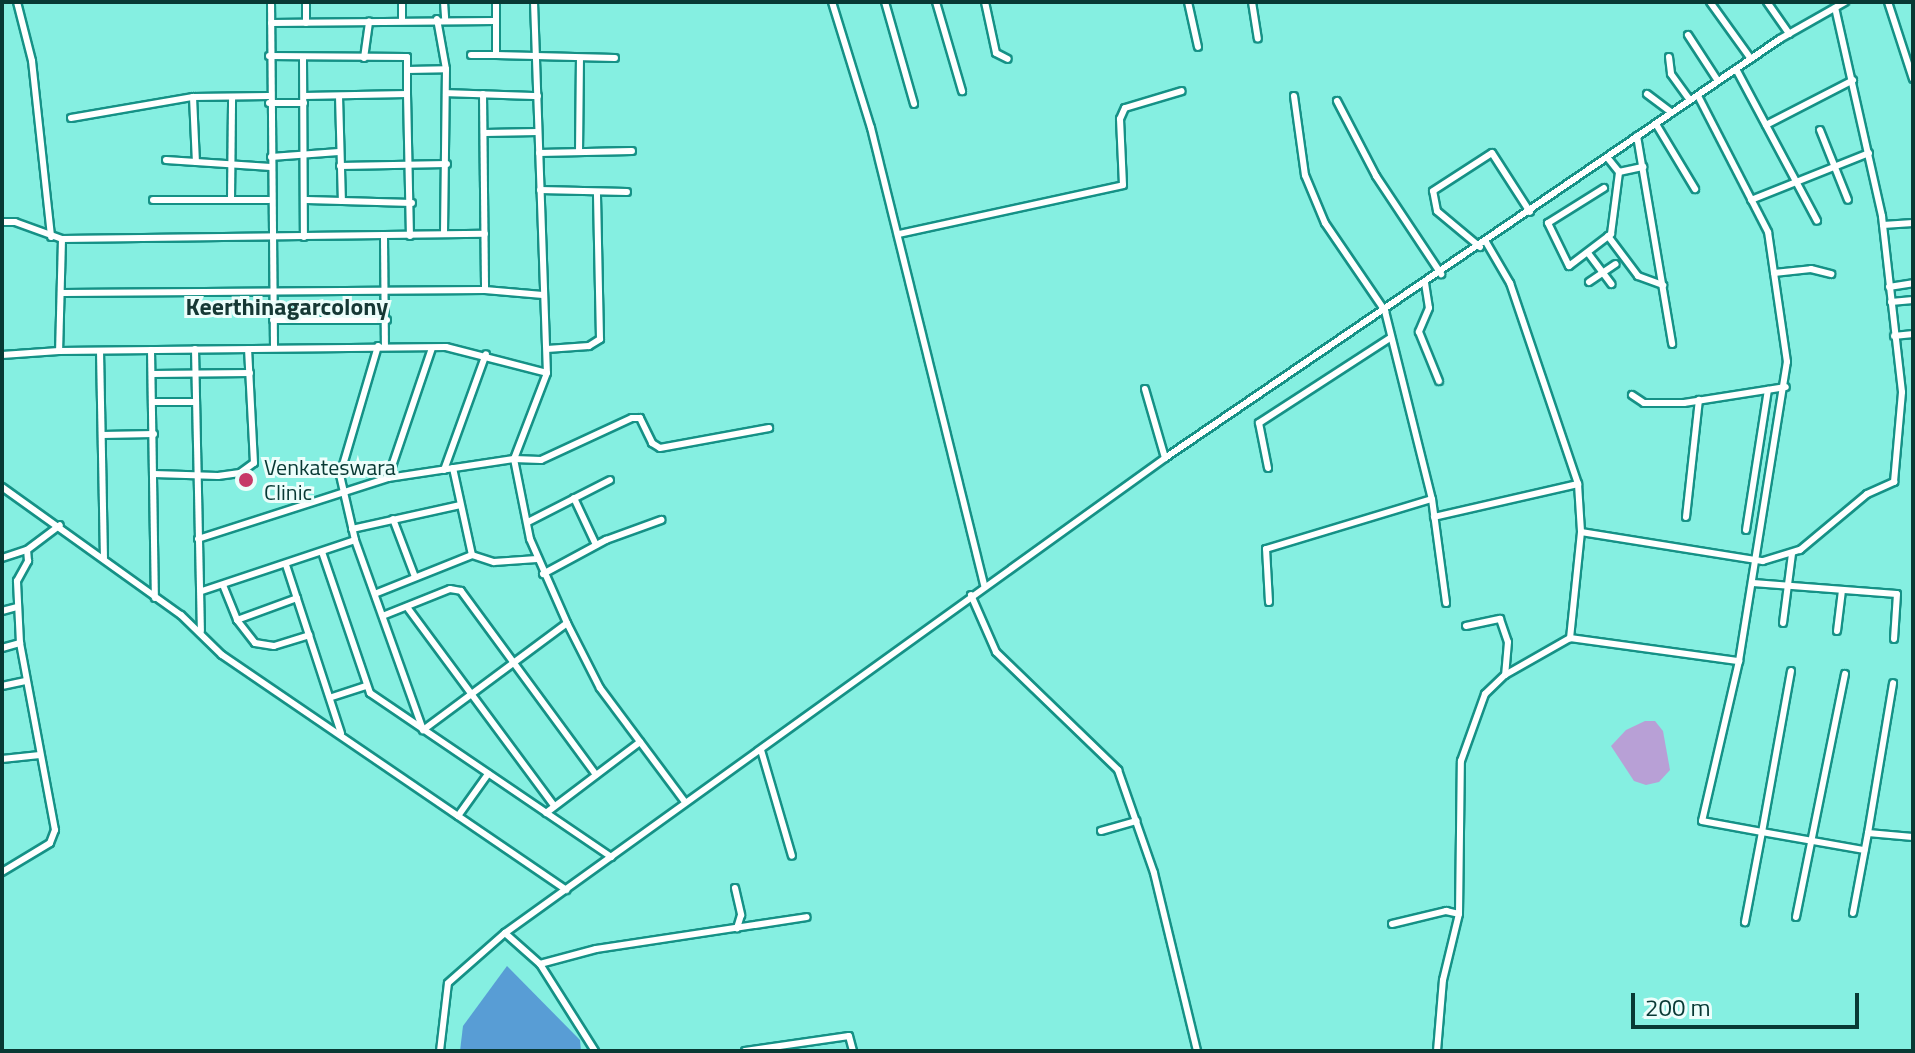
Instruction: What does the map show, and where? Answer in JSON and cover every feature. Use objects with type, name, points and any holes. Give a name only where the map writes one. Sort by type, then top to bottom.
[{"type":"street","points":[[17,2],[32,61],[51,237]]},
{"type":"street","points":[[271,2],[269,200],[274,348]]},
{"type":"street","points":[[306,2],[306,23]]},
{"type":"street","points":[[402,2],[402,19]]},
{"type":"street","points":[[444,2],[441,18],[446,69],[444,234]]},
{"type":"street","points":[[496,2],[496,55]]},
{"type":"street","points":[[534,2],[539,57],[538,132],[547,373],[514,459],[537,559],[567,623],[600,688],[685,802]]},
{"type":"street","points":[[832,2],[899,234],[984,586]]},
{"type":"street","points":[[885,2],[914,104]]},
{"type":"street","points":[[936,2],[962,91]]},
{"type":"street","points":[[985,2],[996,53],[1008,59]]},
{"type":"street","points":[[1188,2],[1198,47]]},
{"type":"street","points":[[1252,2],[1258,39]]},
{"type":"street","points":[[1710,2],[1751,59]]},
{"type":"street","points":[[1767,2],[1789,34]]},
{"type":"street","points":[[440,1051],[448,983],[505,933],[1165,458],[1441,274],[1718,81],[1789,34],[1845,2]]},
{"type":"street","points":[[1888,2],[1913,79]]},
{"type":"street","points":[[1581,532],[1755,556],[1763,561],[1792,554],[1867,494],[1894,482],[1902,392],[1883,225],[1836,6]]},
{"type":"street","points":[[271,23],[441,18],[495,21]]},
{"type":"street","points":[[364,58],[369,21]]},
{"type":"street","points":[[1688,35],[1718,81]]},
{"type":"street","points":[[471,55],[615,58]]},
{"type":"street","points":[[269,56],[303,59],[407,57],[412,164],[410,236]]},
{"type":"street","points":[[1669,57],[1671,74],[1690,100]]},
{"type":"street","points":[[579,152],[580,58]]},
{"type":"street","points":[[303,59],[307,200],[304,237]]},
{"type":"street","points":[[407,70],[446,69]]},
{"type":"street","points":[[1736,69],[1817,221]]},
{"type":"street","points":[[1766,125],[1853,80]]},
{"type":"street","points":[[899,234],[1123,185],[1120,119],[1125,108],[1182,91]]},
{"type":"street","points":[[446,93],[538,96]]},
{"type":"street","points":[[71,118],[193,97],[269,100],[407,94]]},
{"type":"street","points":[[483,94],[485,290]]},
{"type":"street","points":[[1647,94],[1672,113]]},
{"type":"street","points":[[339,96],[342,201]]},
{"type":"street","points":[[1294,96],[1305,175],[1325,223],[1385,311],[1432,499],[1446,603]]},
{"type":"street","points":[[1698,96],[1768,232],[1786,387],[1739,661],[1702,821],[1864,850]]},
{"type":"street","points":[[193,97],[196,162]]},
{"type":"street","points":[[231,200],[232,97]]},
{"type":"street","points":[[1337,101],[1376,176],[1441,274]]},
{"type":"street","points":[[1656,124],[1695,189]]},
{"type":"street","points":[[1820,130],[1848,200]]},
{"type":"street","points":[[485,133],[538,132]]},
{"type":"street","points":[[1637,136],[1672,344]]},
{"type":"street","points":[[539,153],[632,151]]},
{"type":"street","points":[[271,157],[339,152]]},
{"type":"street","points":[[1530,212],[1492,153],[1433,191],[1437,211],[1483,244],[1510,283],[1578,484],[1581,532],[1570,638]]},
{"type":"street","points":[[1751,200],[1795,178],[1869,153]]},
{"type":"street","points":[[1604,188],[1548,223],[1569,266],[1608,236],[1619,172],[1607,157]]},
{"type":"street","points":[[166,160],[271,167]]},
{"type":"street","points":[[340,166],[447,164]]},
{"type":"street","points":[[1619,172],[1643,167]]},
{"type":"street","points":[[540,190],[627,192]]},
{"type":"street","points":[[547,349],[589,346],[600,339],[597,192]]},
{"type":"street","points":[[153,200],[269,200]]},
{"type":"street","points":[[307,200],[412,203]]},
{"type":"street","points":[[2,222],[15,222],[62,239],[485,234]]},
{"type":"street","points":[[1883,225],[1913,223]]},
{"type":"street","points":[[1608,236],[1638,276],[1663,285]]},
{"type":"street","points":[[384,237],[387,320],[382,345],[340,469],[355,540],[385,615],[423,730]]},
{"type":"street","points":[[59,351],[63,293],[62,239]]},
{"type":"street","points":[[1588,253],[1611,284]]},
{"type":"street","points":[[1589,282],[1616,264]]},
{"type":"street","points":[[1774,273],[1811,269],[1831,274]]},
{"type":"street","points":[[1425,283],[1429,308],[1419,332],[1439,381]]},
{"type":"street","points":[[1889,287],[1913,283]]},
{"type":"street","points":[[63,293],[485,290],[543,295]]},
{"type":"street","points":[[1891,302],[1913,300]]},
{"type":"street","points":[[273,320],[387,320]]},
{"type":"street","points":[[1894,336],[1913,334]]},
{"type":"street","points":[[1268,468],[1259,423],[1390,338]]},
{"type":"street","points":[[2,355],[59,351],[382,345],[486,354],[547,373]]},
{"type":"street","points":[[388,478],[432,348]]},
{"type":"street","points":[[195,349],[201,631]]},
{"type":"street","points":[[154,474],[200,477],[240,473],[254,463],[248,349]]},
{"type":"street","points":[[151,350],[155,598]]},
{"type":"street","points":[[100,351],[104,558]]},
{"type":"street","points":[[444,470],[486,354]]},
{"type":"street","points":[[152,374],[250,373]]},
{"type":"street","points":[[1632,395],[1644,403],[1699,400],[1786,387]]},
{"type":"street","points":[[1145,389],[1165,458]]},
{"type":"street","points":[[1746,530],[1768,390]]},
{"type":"street","points":[[1686,517],[1699,400]]},
{"type":"street","points":[[153,402],[196,402]]},
{"type":"street","points":[[198,539],[344,489],[388,478],[514,459],[541,460],[636,417],[660,448],[769,428]]},
{"type":"street","points":[[102,435],[154,434]]},
{"type":"street","points":[[453,468],[472,555]]},
{"type":"street","points":[[528,522],[610,480]]},
{"type":"street","points":[[1434,517],[1578,484]]},
{"type":"street","points":[[2,487],[60,525],[201,631],[222,655],[341,733],[567,890]]},
{"type":"street","points":[[574,498],[596,545]]},
{"type":"street","points":[[1269,602],[1266,549],[1432,499]]},
{"type":"street","points":[[352,529],[460,505]]},
{"type":"street","points":[[393,519],[415,577]]},
{"type":"street","points":[[543,574],[596,545],[661,520]]},
{"type":"street","points":[[2,558],[27,550],[60,525]]},
{"type":"street","points":[[202,591],[355,540]]},
{"type":"street","points":[[2,872],[50,843],[55,830],[20,643],[17,581],[28,561],[27,550]]},
{"type":"street","points":[[322,552],[366,686],[423,730],[611,857]]},
{"type":"street","points":[[1783,623],[1792,554]]},
{"type":"street","points":[[377,593],[472,555],[494,562],[537,559]]},
{"type":"street","points":[[286,565],[332,697],[341,733]]},
{"type":"street","points":[[1753,583],[1897,594],[1894,639]]},
{"type":"street","points":[[223,585],[246,637],[263,646],[309,635]]},
{"type":"street","points":[[385,615],[450,589],[461,591],[596,775]]},
{"type":"street","points":[[1837,631],[1842,590]]},
{"type":"street","points":[[971,595],[996,652],[1118,770],[1137,821],[1197,1051]]},
{"type":"street","points":[[237,620],[297,598]]},
{"type":"street","points":[[2,611],[17,607]]},
{"type":"street","points":[[407,607],[554,806]]},
{"type":"street","points":[[1466,626],[1500,619],[1508,642],[1505,675]]},
{"type":"street","points":[[423,730],[567,623]]},
{"type":"street","points":[[1437,1051],[1443,980],[1459,914],[1461,761],[1485,694],[1505,675],[1570,638],[1739,661]]},
{"type":"street","points":[[2,648],[20,643]]},
{"type":"street","points":[[1745,922],[1791,671]]},
{"type":"street","points":[[1796,917],[1845,674]]},
{"type":"street","points":[[2,686],[25,681]]},
{"type":"street","points":[[1853,913],[1893,683]]},
{"type":"street","points":[[332,697],[366,686]]},
{"type":"street","points":[[546,813],[640,742]]},
{"type":"street","points":[[761,750],[792,856]]},
{"type":"street","points":[[2,759],[40,755]]},
{"type":"street","points":[[458,816],[488,774]]},
{"type":"street","points":[[1101,831],[1137,821]]},
{"type":"street","points":[[1868,833],[1913,837]]},
{"type":"street","points":[[735,888],[741,915],[737,928]]},
{"type":"street","points":[[1392,924],[1446,911],[1459,914]]},
{"type":"street","points":[[540,964],[596,949],[807,917]]},
{"type":"street","points":[[505,933],[540,964],[595,1051]]},
{"type":"street","points":[[748,1051],[801,1047],[849,1036],[853,1051]]},
{"type":"shaded area","points":[[1645,721],[1655,721],[1663,731],[1670,770],[1659,782],[1646,785],[1634,781],[1611,746],[1626,730]]},
{"type":"water","points":[[507,966],[580,1040],[581,1051],[460,1051],[463,1026]]},
{"type":"place","name":"Venkateswara Clinic","points":[[246,480]]},
{"type":"district","name":"Keerthinagarcolony","points":[[287,307]]}]
